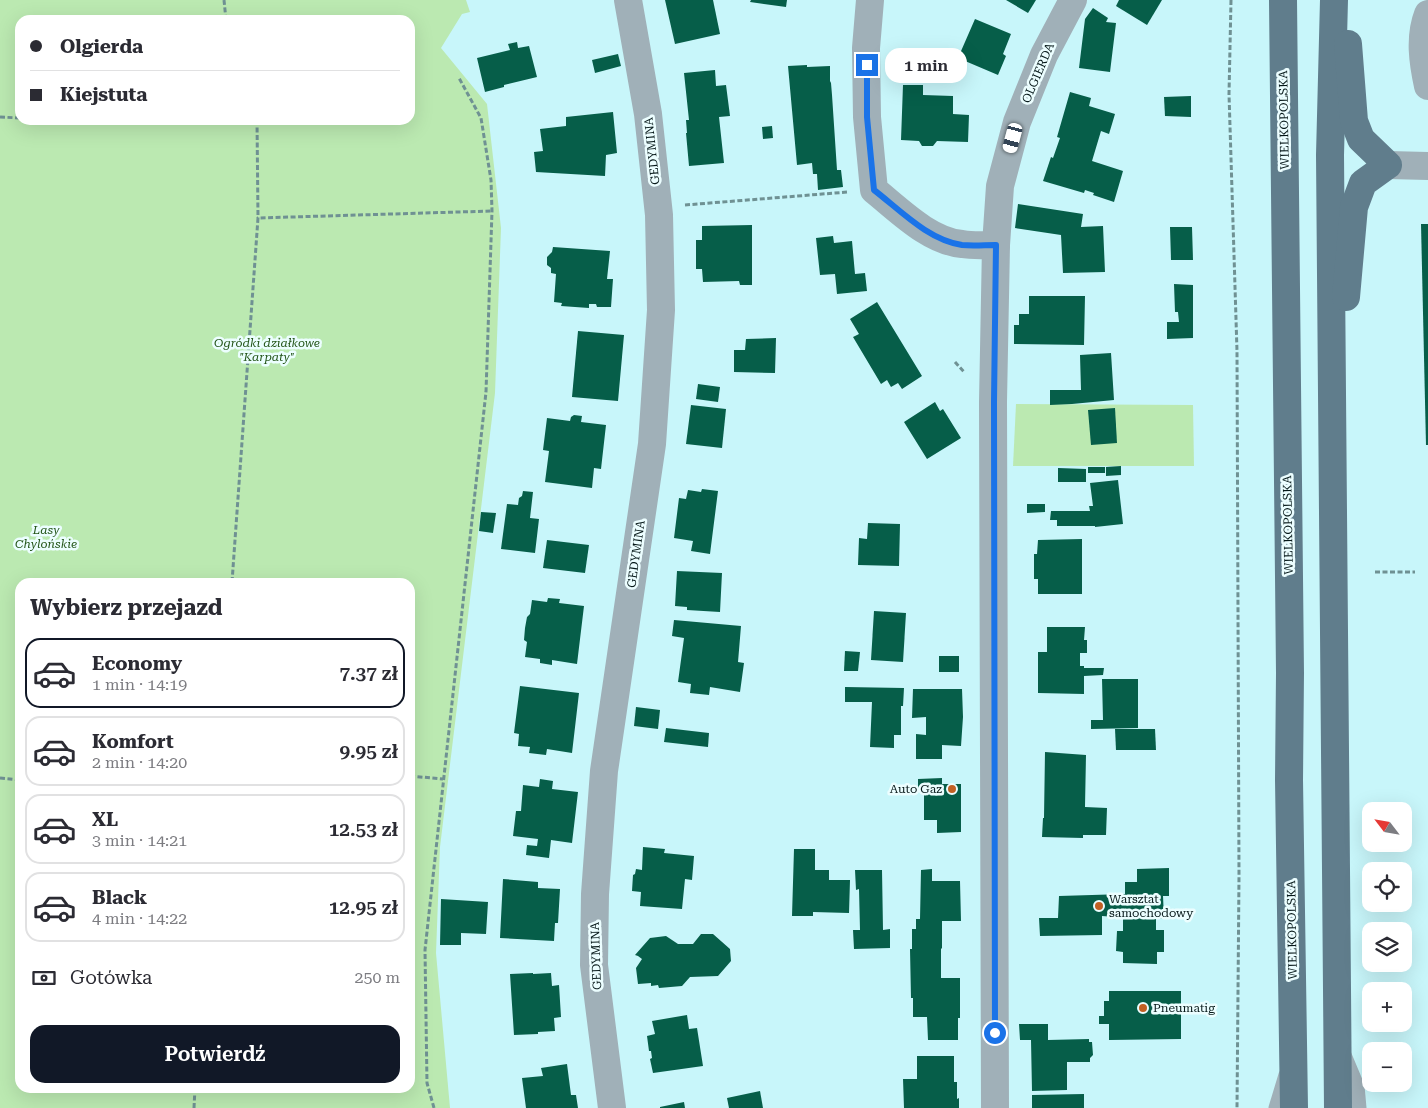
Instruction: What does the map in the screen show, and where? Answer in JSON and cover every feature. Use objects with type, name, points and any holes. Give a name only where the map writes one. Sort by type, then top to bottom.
[{"type":"main road","name":"WIELKOPOLSKA","points":[[1283,0],[1290,672],[1289,780],[1294,1108]]},
{"type":"main road","points":[[1334,0],[1330,155],[1338,1108]]},
{"type":"main road","points":[[1331,392],[1348,281],[1354,208],[1363,183],[1388,165],[1361,139],[1354,121],[1342,0]]},
{"type":"street","name":"GEDYMINA","points":[[612,1108],[594,965],[595,894],[604,771],[652,444],[661,310],[659,215],[648,114],[628,0]]},
{"type":"street","points":[[870,0],[866,48],[867,117],[874,190],[925,230],[943,239],[961,244],[996,245]]},
{"type":"street","name":"OLGIERDA","points":[[995,1108],[994,392],[996,245],[1000,186],[1018,122],[1044,55],[1073,0]]},
{"type":"street","points":[[1428,14],[1422,43],[1428,86]]},
{"type":"street","points":[[1388,165],[1428,166]]},
{"type":"lane","points":[[1338,1038],[1357,1086],[1359,1108]]},
{"type":"lane","name":"WIELKOPOLSKA","points":[[1276,1108],[1293,1049]]},
{"type":"path","points":[[224,0],[226,15]]},
{"type":"path","points":[[1231,0],[1229,94],[1237,381],[1239,876],[1237,1108]]},
{"type":"path","points":[[434,1108],[426,1083],[425,950],[486,392],[492,211],[491,180],[481,118],[458,78]]},
{"type":"path","points":[[0,117],[15,118]]},
{"type":"path","points":[[232,578],[258,218],[257,125]]},
{"type":"path","points":[[659,215],[678,205],[874,190]]},
{"type":"path","points":[[258,218],[492,211]]},
{"type":"path","points":[[1375,572],[1415,572]]},
{"type":"path","points":[[415,776],[444,779]]},
{"type":"path","points":[[0,778],[15,780]]},
{"type":"path","points":[[194,1108],[195,1093]]},
{"type":"green space","name":"Ogródki działkowe \"Karpaty\"","points":[[0,0],[466,0],[470,12],[462,14],[441,48],[487,104],[501,228],[495,393],[440,847],[436,953],[450,1108],[0,1108]]},
{"type":"green space","points":[[1016,404],[1193,405],[1194,466],[1013,466]]},
{"type":"building","points":[[665,0],[713,0],[720,34],[675,44]]},
{"type":"building","points":[[751,0],[787,0],[786,7],[750,2]]},
{"type":"building","points":[[1006,0],[1036,0],[1028,13]]},
{"type":"building","points":[[1119,0],[1162,0],[1147,25],[1116,6]]},
{"type":"building","points":[[1093,8],[1108,18],[1106,22],[1116,23],[1110,72],[1079,68],[1085,19]]},
{"type":"building","points":[[975,19],[1011,34],[1003,54],[1006,56],[998,75],[958,58]]},
{"type":"building","points":[[517,42],[518,48],[529,46],[537,77],[485,92],[477,58],[510,50],[508,44]]},
{"type":"building","points":[[618,54],[621,66],[595,73],[592,60]]},
{"type":"building","points":[[807,65],[807,67],[830,66],[837,170],[841,170],[843,187],[818,190],[817,174],[813,174],[812,163],[797,165],[788,66]]},
{"type":"building","points":[[715,70],[716,86],[726,85],[730,116],[719,117],[724,163],[689,166],[686,120],[689,120],[684,73]]},
{"type":"building","points":[[903,85],[923,85],[923,95],[953,96],[953,114],[969,115],[968,142],[937,141],[933,146],[922,146],[919,141],[901,140]]},
{"type":"building","points":[[1070,92],[1091,98],[1089,106],[1115,114],[1109,134],[1101,131],[1092,161],[1123,171],[1114,202],[1093,195],[1094,193],[1085,190],[1084,193],[1043,181],[1060,138],[1057,137]]},
{"type":"building","points":[[1191,96],[1191,117],[1165,116],[1164,97]]},
{"type":"building","points":[[613,112],[617,153],[606,155],[605,176],[536,172],[534,152],[543,151],[540,129],[566,126],[566,117]]},
{"type":"building","points":[[772,126],[773,138],[763,139],[762,127]]},
{"type":"building","points":[[1018,204],[1083,214],[1081,227],[1103,226],[1105,272],[1063,273],[1061,235],[1015,228]]},
{"type":"building","points":[[1421,224],[1428,224],[1428,445],[1426,445]]},
{"type":"building","points":[[752,225],[752,285],[740,285],[739,281],[703,282],[702,269],[696,269],[696,240],[702,240],[702,226]]},
{"type":"building","points":[[1170,227],[1192,227],[1193,260],[1171,260]]},
{"type":"building","points":[[833,236],[834,243],[852,241],[855,274],[865,273],[867,291],[837,294],[835,274],[820,275],[816,238]]},
{"type":"building","points":[[553,247],[610,251],[607,279],[613,279],[611,307],[597,307],[596,304],[589,304],[589,308],[561,306],[562,303],[554,302],[556,274],[551,273],[551,268],[547,265],[547,257],[552,252]]},
{"type":"building","points":[[1174,284],[1193,285],[1193,338],[1167,339],[1167,322],[1179,322],[1178,312],[1175,312]]},
{"type":"building","points":[[1029,296],[1085,296],[1084,345],[1014,344],[1014,325],[1019,325],[1019,314],[1029,314]]},
{"type":"building","points":[[877,302],[922,376],[902,389],[898,383],[891,387],[887,380],[881,384],[853,337],[859,334],[850,319]]},
{"type":"building","points":[[578,331],[624,335],[618,401],[572,397]]},
{"type":"building","points":[[776,338],[775,373],[734,372],[734,350],[745,350],[746,339]]},
{"type":"building","points":[[1111,353],[1114,400],[1050,405],[1050,390],[1081,390],[1080,355]]},
{"type":"building","points":[[698,384],[720,387],[718,402],[696,399]]},
{"type":"building","points":[[935,402],[940,411],[943,409],[961,438],[927,459],[904,422]]},
{"type":"building","points":[[691,405],[726,409],[722,448],[686,444]]},
{"type":"building","points":[[1115,408],[1117,443],[1091,445],[1088,410]]},
{"type":"building","points":[[574,415],[582,416],[581,422],[606,425],[601,469],[594,468],[592,488],[545,482],[549,451],[543,450],[547,418],[570,421]]},
{"type":"building","points":[[1121,466],[1121,475],[1106,476],[1106,467]]},
{"type":"building","points":[[1088,467],[1105,467],[1105,473],[1088,473]]},
{"type":"building","points":[[1058,468],[1086,469],[1086,482],[1058,482]]},
{"type":"building","points":[[1118,480],[1123,524],[1095,527],[1057,526],[1057,520],[1050,520],[1051,511],[1090,511],[1089,506],[1093,506],[1090,483]]},
{"type":"building","points":[[702,489],[718,491],[710,554],[691,551],[693,541],[674,538],[679,498],[686,499],[688,490],[701,492]]},
{"type":"building","points":[[523,491],[533,492],[530,518],[539,519],[535,553],[501,549],[507,504],[518,505]]},
{"type":"building","points":[[1027,504],[1045,504],[1045,512],[1027,513]]},
{"type":"building","points":[[481,512],[496,513],[493,533],[479,531]]},
{"type":"building","points":[[868,523],[900,524],[899,566],[858,565],[859,538],[867,539]]},
{"type":"building","points":[[1082,539],[1082,594],[1038,594],[1038,579],[1034,579],[1034,554],[1037,554],[1038,540]]},
{"type":"building","points":[[547,540],[589,545],[585,573],[543,568]]},
{"type":"building","points":[[677,571],[722,573],[720,612],[687,610],[687,607],[675,606]]},
{"type":"building","points":[[548,598],[560,599],[559,603],[584,606],[577,664],[552,660],[552,665],[540,663],[540,659],[525,657],[527,642],[524,640],[525,628],[532,600],[547,602]]},
{"type":"building","points":[[874,611],[906,613],[903,662],[871,660]]},
{"type":"building","points":[[674,620],[741,626],[738,662],[744,663],[740,692],[710,687],[709,695],[690,693],[691,684],[678,682],[684,638],[672,636]]},
{"type":"building","points":[[1047,627],[1085,627],[1084,640],[1087,640],[1087,653],[1080,653],[1080,666],[1084,666],[1084,668],[1104,668],[1103,675],[1084,676],[1084,694],[1038,693],[1038,652],[1047,652]]},
{"type":"building","points":[[845,651],[860,652],[858,671],[844,671]]},
{"type":"building","points":[[939,656],[959,656],[959,672],[939,672]]},
{"type":"building","points":[[1102,679],[1138,679],[1138,728],[1091,729],[1091,720],[1103,720]]},
{"type":"building","points":[[520,686],[579,693],[572,753],[547,749],[546,755],[529,753],[530,747],[518,746],[519,734],[514,733]]},
{"type":"building","points":[[845,687],[904,688],[903,706],[901,706],[901,735],[894,735],[894,748],[870,747],[872,702],[845,702]]},
{"type":"building","points":[[913,689],[962,689],[961,746],[942,745],[942,759],[916,759],[916,734],[926,735],[926,717],[912,718]]},
{"type":"building","points":[[636,707],[660,710],[658,729],[634,726]]},
{"type":"building","points":[[666,728],[709,733],[708,747],[664,742]]},
{"type":"building","points":[[1115,729],[1155,729],[1156,750],[1116,750]]},
{"type":"building","points":[[1045,752],[1086,755],[1085,807],[1107,808],[1106,835],[1083,835],[1083,838],[1042,837]]},
{"type":"building","points":[[942,778],[942,784],[961,784],[961,832],[937,833],[937,820],[924,820],[924,791],[918,791],[918,779]]},
{"type":"building","points":[[540,779],[553,781],[552,789],[578,792],[572,843],[551,840],[549,858],[526,855],[527,845],[537,846],[538,839],[513,836],[516,811],[521,811],[523,785],[539,787]]},
{"type":"building","points":[[643,847],[665,849],[664,853],[694,856],[692,880],[685,879],[682,909],[640,906],[641,892],[632,891],[633,875],[636,869],[642,870]]},
{"type":"building","points":[[794,849],[815,849],[815,870],[829,870],[829,880],[850,880],[849,913],[813,912],[813,916],[792,916]]},
{"type":"building","points":[[1169,868],[1169,896],[1163,896],[1164,918],[1156,919],[1156,930],[1164,930],[1164,952],[1157,952],[1157,964],[1123,963],[1123,952],[1116,951],[1117,931],[1123,931],[1123,918],[1117,919],[1116,917],[1102,916],[1102,935],[1040,936],[1039,918],[1058,918],[1059,896],[1125,894],[1125,882],[1137,882],[1137,869]]},
{"type":"building","points":[[932,869],[932,881],[960,881],[961,921],[942,921],[941,949],[941,978],[960,978],[958,1040],[928,1040],[927,1017],[913,1017],[910,949],[912,949],[912,929],[916,929],[916,919],[920,919],[921,870]]},
{"type":"building","points":[[855,870],[882,870],[883,930],[890,929],[890,948],[854,949],[853,930],[860,930],[859,889],[856,890]]},
{"type":"building","points":[[503,879],[538,882],[538,888],[560,889],[558,923],[555,923],[554,941],[500,938]]},
{"type":"building","points":[[441,899],[488,902],[486,934],[461,933],[461,945],[440,945]]},
{"type":"building","points":[[701,934],[713,934],[730,949],[731,961],[718,976],[690,977],[682,986],[659,988],[658,985],[651,986],[651,983],[638,984],[636,968],[642,959],[635,955],[650,938],[666,936],[678,944],[693,944]]},
{"type":"building","points":[[551,973],[552,986],[559,985],[561,1017],[554,1018],[555,1031],[514,1035],[510,974]]},
{"type":"building","name":"Pneumatig","points":[[1109,991],[1181,991],[1181,1039],[1109,1040],[1109,1024],[1099,1024],[1099,1016],[1104,1016],[1104,1001],[1109,1001]]},
{"type":"building","points":[[687,1015],[689,1029],[697,1028],[703,1066],[653,1073],[650,1059],[652,1058],[651,1051],[649,1051],[647,1036],[655,1034],[652,1021]]},
{"type":"building","points":[[1019,1024],[1048,1024],[1048,1040],[1089,1039],[1089,1042],[1092,1042],[1093,1055],[1090,1058],[1090,1062],[1067,1062],[1067,1090],[1032,1091],[1031,1040],[1020,1040]]},
{"type":"building","points":[[917,1056],[954,1056],[954,1082],[957,1082],[959,1108],[904,1108],[903,1079],[917,1079]]},
{"type":"building","points":[[567,1064],[571,1095],[576,1095],[578,1108],[526,1108],[522,1078],[543,1076],[541,1068]]},
{"type":"building","points":[[760,1091],[763,1108],[729,1108],[727,1098]]},
{"type":"building","points":[[1084,1094],[1084,1108],[1032,1108],[1032,1095]]},
{"type":"building","points":[[684,1102],[685,1108],[660,1108],[660,1107]]},
{"type":"place","name":"Auto Gaz","points":[[952,789]]},
{"type":"place","name":"Warsztat samochodowy","points":[[1099,906]]},
{"type":"place","name":"Pneumatig","points":[[1143,1008]]},
{"type":"route","points":[[867,65],[867,117],[874,190],[925,230],[943,239],[961,244],[996,245],[994,320],[995,1033]]},
{"type":"park label","name":"Lasy Chylońskie","points":[[46,537]]}]
